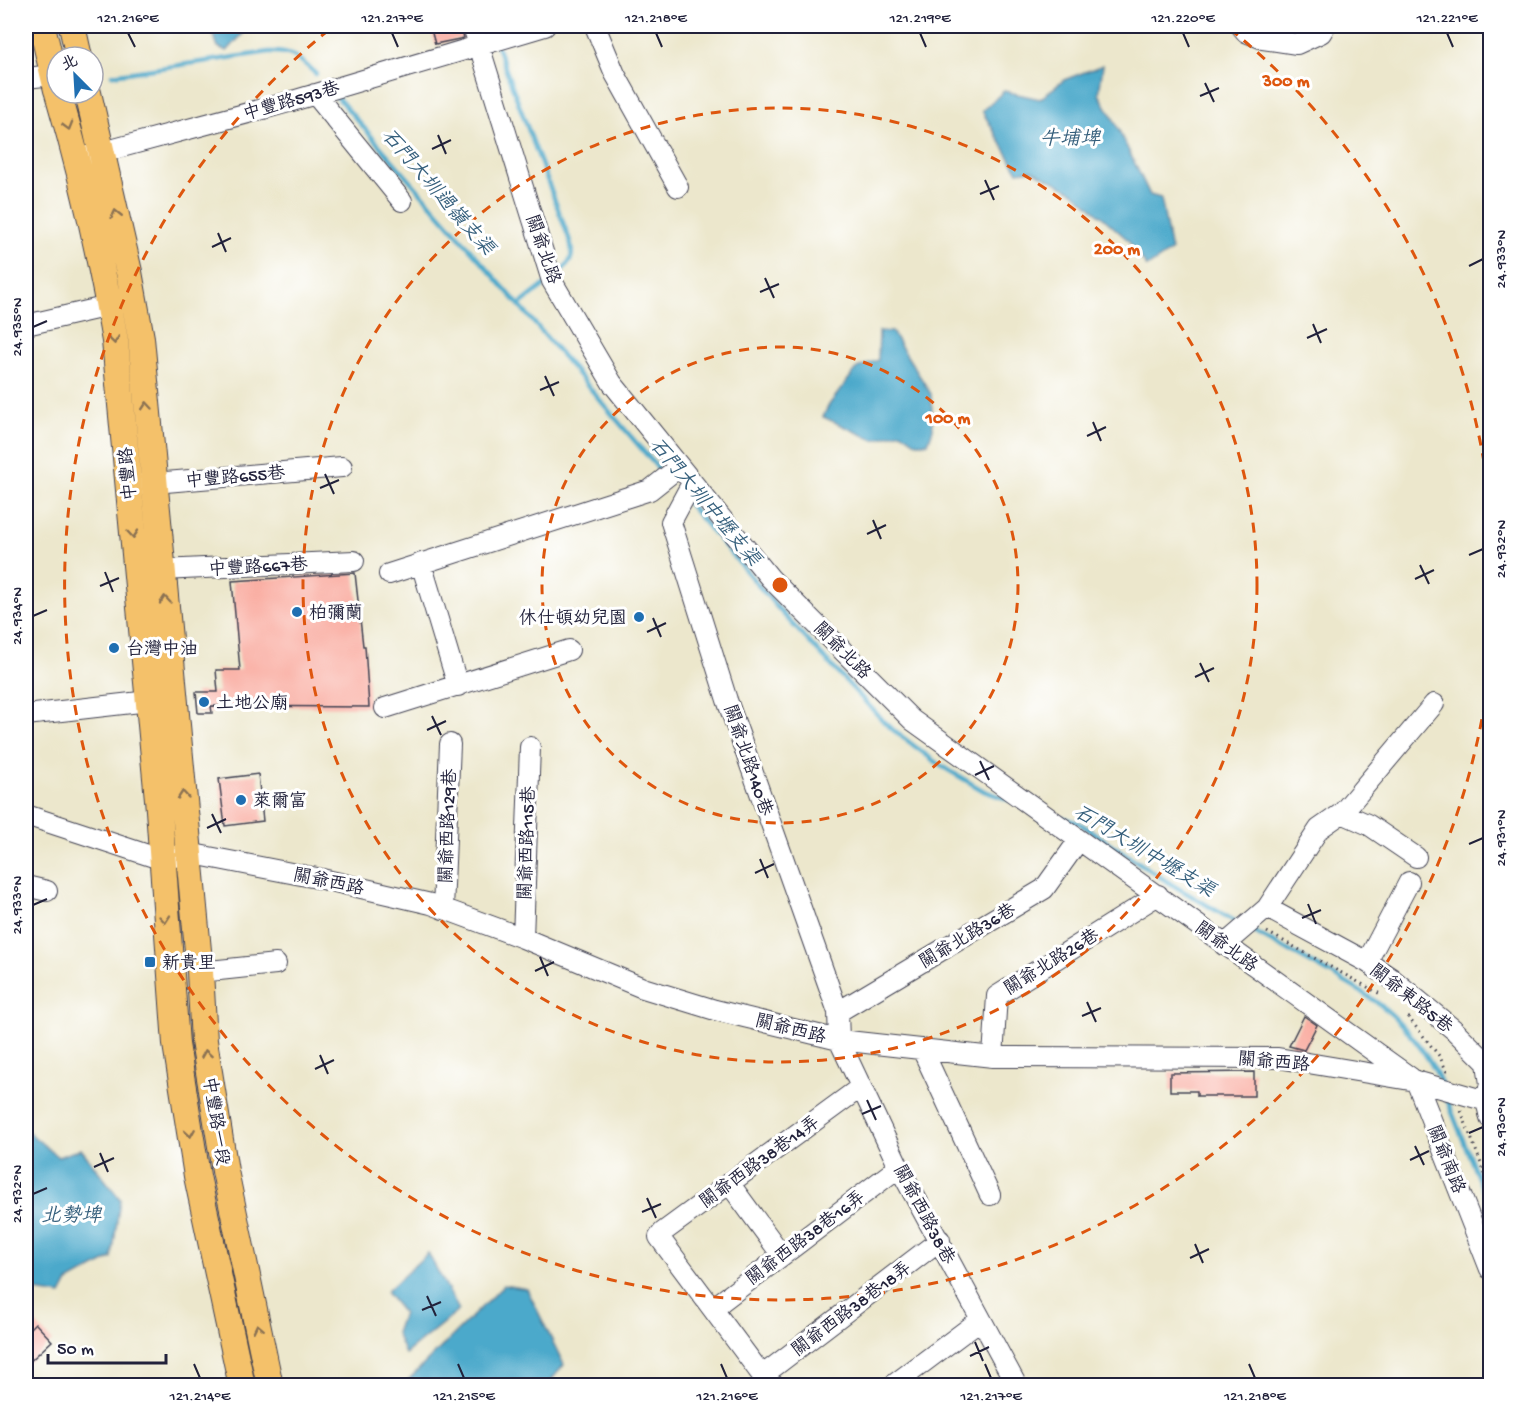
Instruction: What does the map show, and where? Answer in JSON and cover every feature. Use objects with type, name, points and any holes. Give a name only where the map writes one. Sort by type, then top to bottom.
[{"type":"main road","name":"中豐路","points":[[42,26],[46,45]]},
{"type":"main road","points":[[72,26],[77,45]]},
{"type":"main road","name":"中豐路","points":[[61,105],[77,159],[115,341],[163,860]]},
{"type":"main road","name":"中豐路","points":[[91,105],[129,272],[141,338],[188,853]]},
{"type":"main road","name":"中豐路一段","points":[[188,853],[200,972],[204,1041],[225,1172],[270,1386]]},
{"type":"main road","name":"中豐路一段","points":[[163,860],[164,905],[176,1044],[197,1176],[242,1386]]},
{"type":"street","name":"關爺北路","points":[[473,26],[552,280],[612,383],[770,578],[912,720],[1416,1082]]},
{"type":"street","name":"中豐路593巷","points":[[77,159],[315,94],[545,26]]},
{"type":"street","points":[[595,26],[615,74],[678,187]]},
{"type":"street","points":[[1240,26],[1246,32],[1263,39],[1297,44],[1321,33],[1325,26]]},
{"type":"street","points":[[26,78],[45,83]]},
{"type":"street","points":[[315,94],[402,201]]},
{"type":"street","points":[[26,325],[109,306]]},
{"type":"street","name":"中豐路655巷","points":[[128,485],[342,467]]},
{"type":"street","points":[[389,574],[650,490],[679,467]]},
{"type":"street","name":"關爺北路140巷","points":[[692,483],[671,522],[727,700],[838,1012],[839,1040]]},
{"type":"street","name":"中豐路667巷","points":[[162,570],[354,561]]},
{"type":"street","points":[[421,563],[458,686]]},
{"type":"street","points":[[385,708],[569,650]]},
{"type":"street","points":[[26,715],[149,701]]},
{"type":"street","points":[[1224,945],[1267,908],[1318,829],[1342,813],[1434,704]]},
{"type":"street","name":"關爺西路129巷","points":[[443,909],[450,744]]},
{"type":"street","name":"關爺西路115巷","points":[[523,938],[530,747]]},
{"type":"street","points":[[1342,813],[1369,825],[1416,857]]},
{"type":"street","points":[[26,815],[163,860],[188,853]]},
{"type":"street","name":"關爺北路36巷","points":[[838,1012],[1044,889],[1079,840]]},
{"type":"street","name":"關爺西路","points":[[188,853],[322,879],[431,904],[523,938],[642,988],[715,1010],[839,1040],[993,1057],[1278,1058],[1416,1082],[1489,1107]]},
{"type":"street","points":[[1367,963],[1410,882]]},
{"type":"street","points":[[26,886],[46,891]]},
{"type":"street","name":"關爺北路26巷","points":[[993,1057],[997,996],[1158,895]]},
{"type":"street","name":"關爺東路5巷","points":[[1267,908],[1391,978],[1453,1029],[1487,1063],[1490,1084],[1489,1107]]},
{"type":"street","points":[[200,972],[276,964]]},
{"type":"street","name":"關爺西路38巷","points":[[839,1040],[899,1167],[1017,1386]]},
{"type":"street","points":[[922,1049],[990,1195]]},
{"type":"street","name":"關爺南路","points":[[1416,1082],[1491,1269]]},
{"type":"street","name":"關爺西路38巷14弄","points":[[712,1308],[659,1237],[861,1087]]},
{"type":"street","name":"關爺西路38巷16弄","points":[[712,1308],[899,1167]]},
{"type":"street","points":[[729,1183],[781,1254]]},
{"type":"street","name":"關爺西路38巷18弄","points":[[770,1382],[767,1372],[940,1240]]},
{"type":"street","points":[[712,1308],[770,1382]]},
{"type":"street","points":[[892,1386],[980,1320]]},
{"type":"path","points":[[1263,929],[1389,1001]]},
{"type":"path","points":[[1403,1013],[1440,1057],[1450,1078]]},
{"type":"path","points":[[1460,1109],[1491,1187]]},
{"type":"water","points":[[210,26],[250,26],[227,51],[218,47]]},
{"type":"water","name":"牛埔埤","points":[[1103,65],[1099,94],[1150,195],[1161,198],[1171,251],[1147,267],[1128,240],[1074,192],[1032,170],[1018,172],[982,111],[1004,91],[1040,99],[1064,80]]},
{"type":"water","points":[[879,331],[892,332],[931,394],[933,429],[928,443],[917,443],[901,432],[874,440],[823,417],[829,405],[857,368],[878,360]]},
{"type":"water","name":"北勢埤","points":[[26,1130],[58,1157],[81,1149],[120,1199],[112,1258],[68,1282],[61,1295],[35,1291],[26,1285]]},
{"type":"water","points":[[428,1253],[459,1310],[405,1354],[396,1333],[403,1313],[386,1292]]},
{"type":"water","points":[[504,1285],[527,1289],[564,1365],[547,1385],[403,1385]]},
{"type":"building","points":[[430,26],[461,26],[464,38],[435,44]]},
{"type":"building","points":[[355,573],[363,646],[365,646],[369,707],[211,706],[212,713],[198,713],[196,692],[218,692],[216,670],[240,670],[232,581]]},
{"type":"building","name":"萊爾富","points":[[258,774],[263,821],[225,826],[219,779]]},
{"type":"building","points":[[1304,1016],[1317,1025],[1304,1050],[1289,1046]]},
{"type":"building","points":[[1254,1072],[1254,1096],[1197,1096],[1197,1091],[1170,1091],[1170,1073]]},
{"type":"building","points":[[35,1323],[52,1341],[26,1365],[26,1332]]},
{"type":"waterway","name":"石門大圳中壢支渠","points":[[491,26],[494,35]]},
{"type":"waterway","name":"石門大圳中壢支渠","points":[[497,46],[570,241],[572,252],[570,261],[556,275]]},
{"type":"waterway","name":"石門大圳過嶺支渠","points":[[112,75],[269,52],[296,57],[316,74]]},
{"type":"waterway","name":"石門大圳過嶺支渠","points":[[337,97],[662,473]]},
{"type":"waterway","name":"石門大圳中壢支渠","points":[[519,305],[547,283]]},
{"type":"waterway","name":"石門大圳中壢支渠","points":[[687,502],[782,613],[888,726],[938,764],[984,791],[1010,800]]},
{"type":"waterway","name":"石門大圳中壢支渠","points":[[1063,818],[1079,823],[1171,884],[1241,925]]},
{"type":"waterway","name":"石門大圳中壢支渠","points":[[1251,930],[1345,982],[1385,1008],[1413,1038],[1430,1061],[1441,1083]]},
{"type":"waterway","name":"石門大圳中壢支渠","points":[[1446,1097],[1490,1208]]},
{"type":"place","name":"柏彌蘭","points":[[297,612]]},
{"type":"place","name":"休仕頓幼兒園","points":[[639,617]]},
{"type":"place","name":"台灣中油","points":[[114,648]]},
{"type":"place","name":"土地公廟","points":[[204,702]]},
{"type":"place","name":"萊爾富","points":[[241,800]]},
{"type":"place","name":"新貴里","points":[[150,962]]}]
